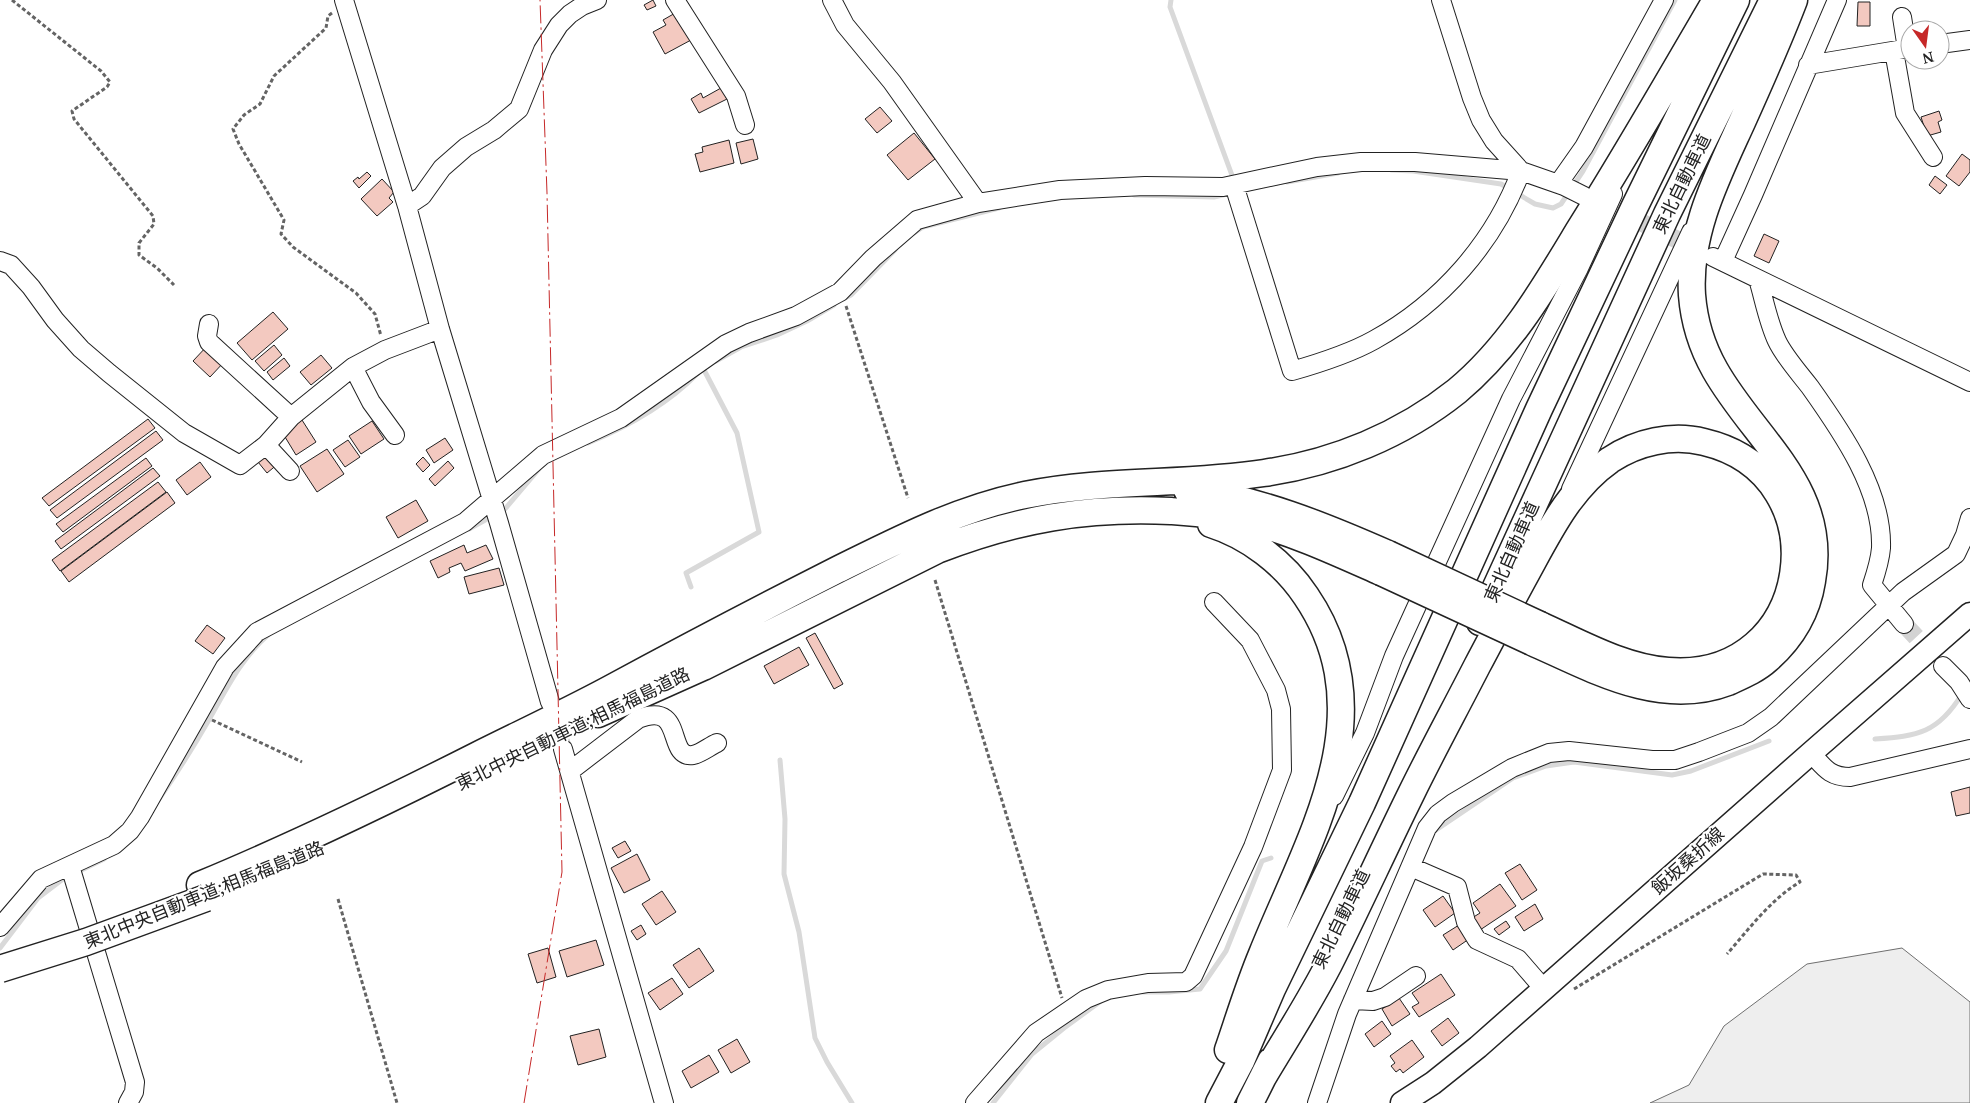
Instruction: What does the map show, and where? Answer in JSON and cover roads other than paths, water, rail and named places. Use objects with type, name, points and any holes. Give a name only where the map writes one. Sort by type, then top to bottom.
[{"type":"highway","points":[[1132,483],[1244,475],[1296,468],[1364,446],[1428,412],[1458,390],[1507,341],[1531,309],[1639,134],[1716,0]]},
{"type":"highway","name":"東北自動車道","points":[[1219,1103],[1362,803],[1539,409],[1635,206],[1736,0]]},
{"type":"highway","name":"東北自動車道","points":[[1250,1103],[1376,847],[1666,214],[1773,0]]},
{"type":"highway","points":[[1148,510],[1208,515],[1248,521],[1384,563],[1536,633],[1608,675],[1636,685],[1664,690],[1689,691],[1716,686],[1740,677],[1763,664],[1788,639],[1798,624],[1810,596],[1814,570],[1814,543],[1810,516],[1799,490],[1785,466],[1715,370],[1703,347],[1692,296],[1692,266],[1697,234],[1712,186],[1778,42],[1794,0]]},
{"type":"highway","points":[[1263,1077],[1328,967],[1413,791],[1517,590],[1559,514],[1577,490],[1594,471],[1615,457],[1641,445],[1669,439],[1693,439],[1718,445],[1742,456],[1763,473],[1780,496],[1790,521],[1795,548],[1794,574],[1790,595],[1781,615],[1768,633],[1734,659],[1710,668],[1690,671],[1668,671],[1645,667],[1536,633]]},
{"type":"highway","points":[[1132,483],[1200,492],[1238,499],[1271,508],[1335,530],[1384,563]]},
{"type":"highway","name":"東北中央自動車道;相馬福島道路","points":[[0,969],[86,942],[203,891],[268,856],[404,793],[604,692],[707,636],[924,527],[954,515],[1020,496],[1089,485],[1132,483]]},
{"type":"highway","points":[[1148,510],[1187,517],[1217,526],[1259,548],[1280,566],[1299,586],[1324,627],[1336,662],[1341,691],[1341,720],[1333,776],[1312,839],[1262,954],[1210,1103]]},
{"type":"highway","name":"東北中央自動車道;相馬福島道路","points":[[0,954],[122,914],[203,891],[315,852],[419,803],[612,707],[703,667],[938,550],[968,538],[1034,520],[1072,513],[1148,510]]},
{"type":"main road","name":"飯坂桑折線","points":[[1402,1103],[1433,1083],[1478,1048],[1810,752],[1970,614]]},
{"type":"street","points":[[407,206],[422,196],[442,168],[466,147],[494,130],[519,109],[543,50],[559,25],[582,6],[597,0]]},
{"type":"street","points":[[675,0],[736,96],[745,125]]},
{"type":"street","points":[[832,0],[845,25],[892,82],[978,202]]},
{"type":"street","points":[[1441,0],[1472,98],[1481,120],[1494,141],[1515,186]]},
{"type":"street","points":[[0,927],[41,879],[73,873],[114,845],[130,831],[140,817],[226,667],[236,653],[257,632],[465,522],[495,510],[543,455],[621,418],[726,344],[749,332],[796,316],[840,292],[873,258],[918,220],[978,202],[1060,190],[1145,186],[1223,187],[1236,190],[1317,167],[1361,162],[1415,162],[1515,186],[1570,189],[1584,147],[1664,0]]},
{"type":"street","points":[[1837,0],[1753,196],[1718,259],[1970,382]]},
{"type":"street","points":[[345,2],[407,206],[440,329],[495,510],[550,702]]},
{"type":"street","points":[[1950,43],[1970,40]]},
{"type":"street","points":[[1808,65],[1900,50]]},
{"type":"street","points":[[1904,70],[1905,113],[1933,157]]},
{"type":"street","points":[[1312,839],[1366,733],[1394,656],[1511,399],[1598,228],[1639,134]]},
{"type":"street","points":[[1236,190],[1292,371],[1326,361],[1373,341],[1428,305],[1464,266],[1496,224],[1515,186]]},
{"type":"street","points":[[1559,514],[1712,186]]},
{"type":"street","points":[[0,261],[11,265],[81,349],[184,432],[240,464],[266,445],[291,417],[354,366],[384,350],[440,329]]},
{"type":"street","points":[[1758,279],[1777,342],[1842,433],[1862,470],[1879,526],[1881,548],[1878,568],[1872,585],[1888,607],[1904,624]]},
{"type":"street","points":[[209,324],[207,336],[209,342],[291,417]]},
{"type":"street","points":[[354,366],[371,402],[395,435]]},
{"type":"street","points":[[266,445],[290,471]]},
{"type":"street","points":[[1317,1103],[1353,1000],[1427,828],[1438,814],[1493,778],[1530,759],[1549,753],[1569,752],[1652,760],[1675,760],[1748,733],[1770,717],[1902,592],[1956,554],[1968,529]]},
{"type":"street","points":[[975,1103],[1036,1032],[1086,999],[1108,990],[1148,983],[1186,982],[1194,976],[1253,847],[1282,770],[1281,709],[1276,690],[1250,640],[1214,602]]},
{"type":"street","points":[[1943,666],[1970,699]]},
{"type":"street","points":[[570,771],[638,719],[649,715],[659,715],[665,719],[679,748],[684,753],[693,755],[717,743]]},
{"type":"street","points":[[563,748],[664,1103]]},
{"type":"street","points":[[1810,752],[1838,777],[1850,777],[1970,749]]},
{"type":"street","points":[[1411,867],[1457,887],[1466,922],[1477,940],[1518,959],[1544,989]]},
{"type":"street","points":[[73,873],[136,1082],[134,1092],[128,1103]]},
{"type":"street","points":[[1353,1000],[1373,1001],[1385,997],[1416,976]]},
{"type":"waterway","points":[[1171,0],[1170,7],[1233,178]]},
{"type":"waterway","points":[[1391,170],[1413,171],[1501,184],[1535,204],[1553,208],[1561,204],[1583,171],[1675,0]]},
{"type":"waterway","points":[[1287,182],[1338,173]]},
{"type":"waterway","points":[[1134,195],[1214,197],[1227,194]]},
{"type":"waterway","points":[[914,233],[923,227],[999,208]]},
{"type":"waterway","points":[[843,299],[851,295],[895,250]]},
{"type":"waterway","points":[[716,361],[741,347],[777,335],[807,321],[834,305]]},
{"type":"waterway","points":[[691,587],[686,573],[759,532],[737,433],[703,368]]},
{"type":"waterway","points":[[588,443],[647,414],[674,395],[698,373]]},
{"type":"waterway","points":[[469,529],[505,509],[539,469]]},
{"type":"waterway","points":[[159,799],[192,749],[236,673],[259,643],[269,634]]},
{"type":"waterway","points":[[1875,739],[1915,734],[1926,730],[1944,717],[1962,694]]},
{"type":"waterway","points":[[1436,830],[1513,778],[1546,766],[1574,762],[1672,775],[1691,771],[1769,741]]},
{"type":"waterway","points":[[780,760],[785,819],[784,874],[799,932],[815,1038],[852,1103]]},
{"type":"waterway","points":[[1143,992],[1200,989],[1226,951],[1262,861],[1271,858]]},
{"type":"waterway","points":[[0,948],[38,898],[63,879],[104,859]]},
{"type":"waterway","points":[[993,1103],[1032,1054],[1101,1001]]},
{"type":"tunnel","points":[[1594,200],[1699,250]]},
{"type":"tunnel","points":[[1904,624],[1943,666]]},
{"type":"tunnel","points":[[552,708],[563,749]]}]
